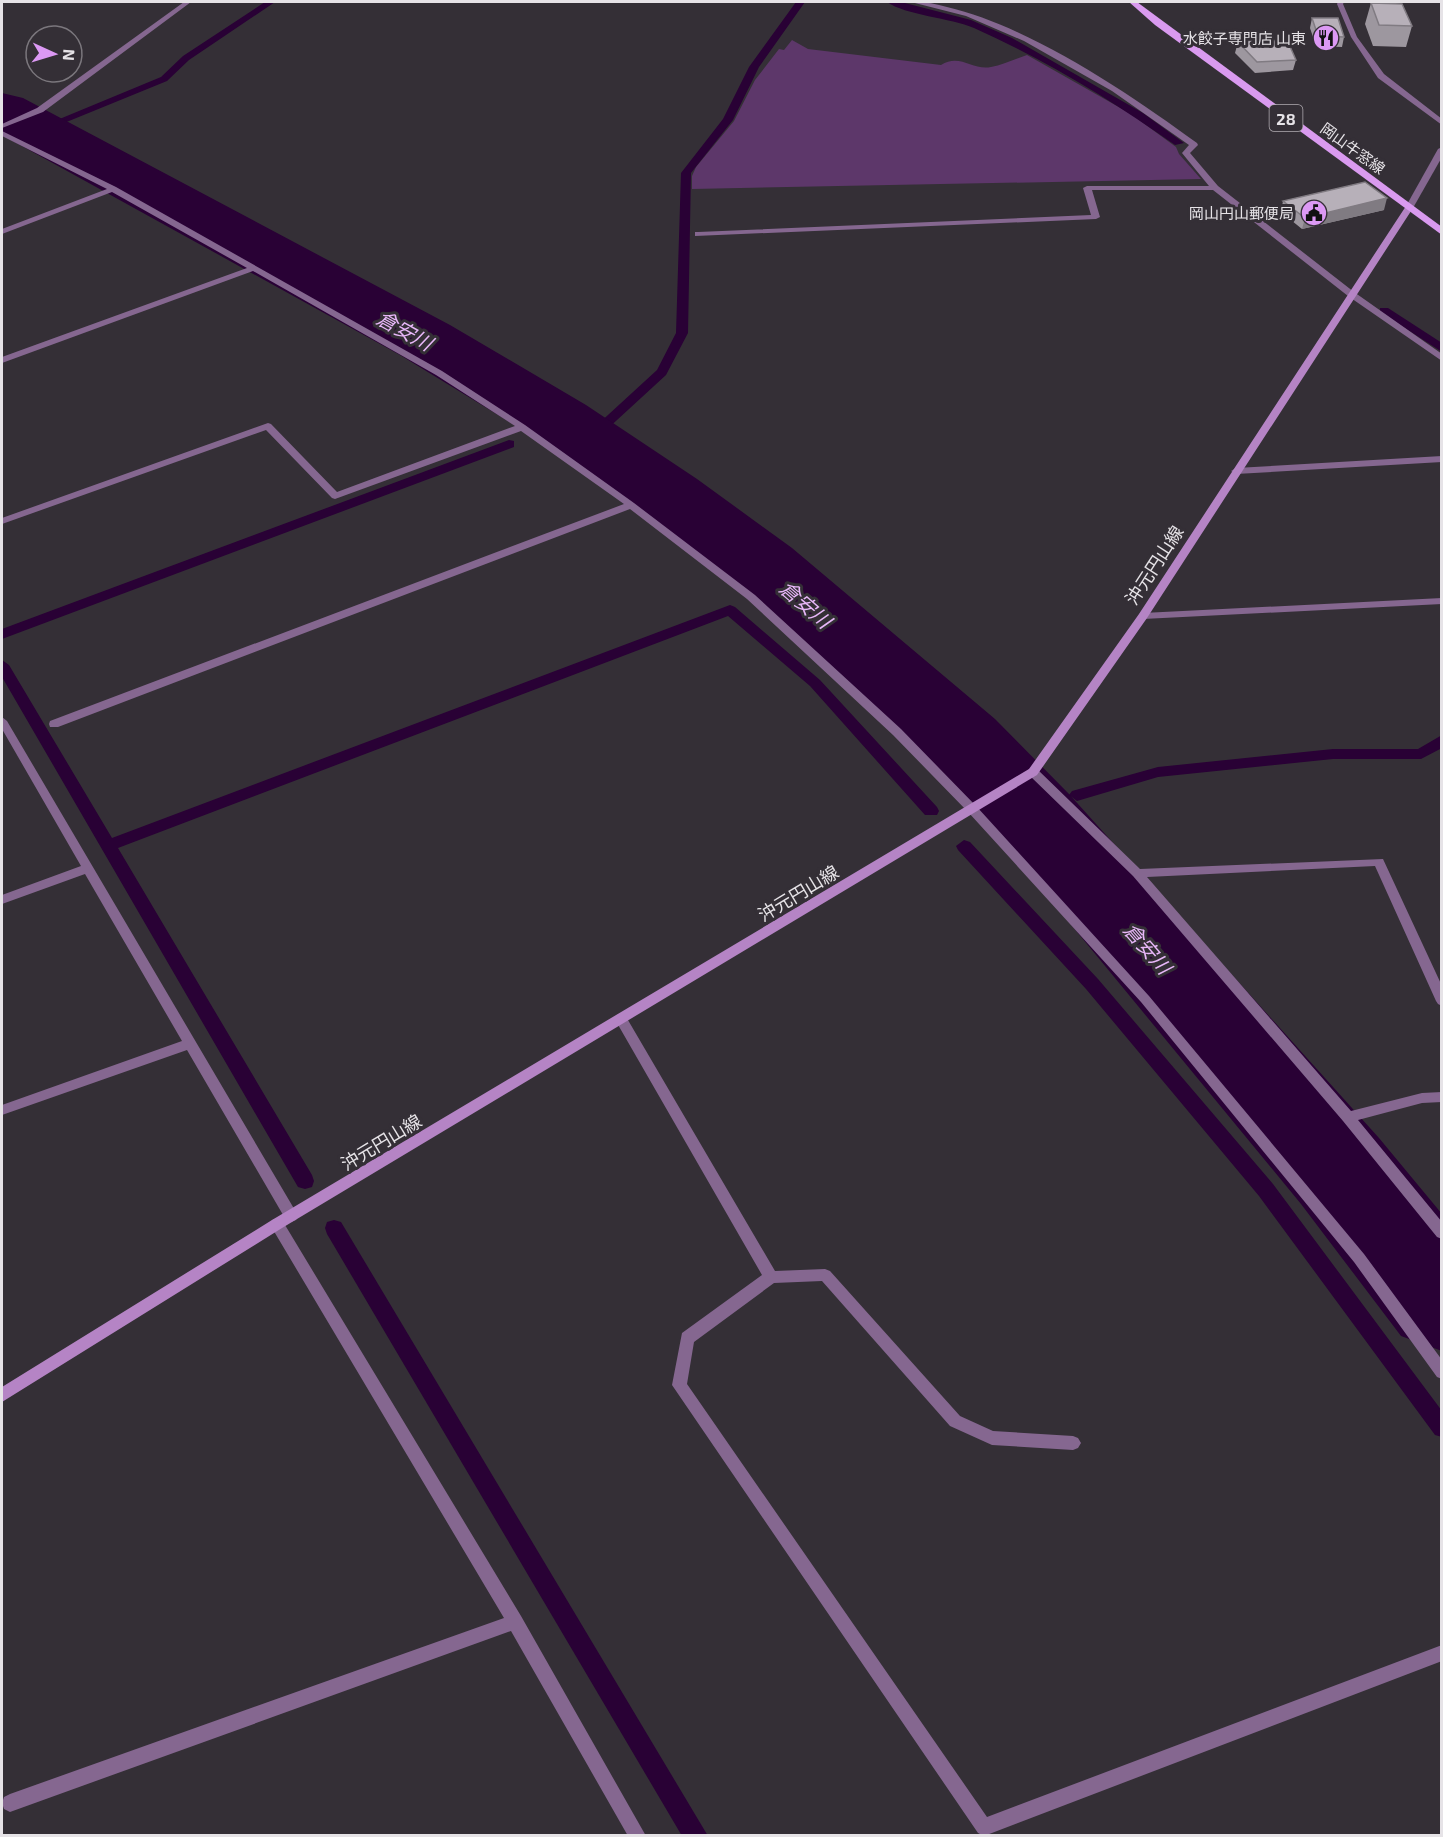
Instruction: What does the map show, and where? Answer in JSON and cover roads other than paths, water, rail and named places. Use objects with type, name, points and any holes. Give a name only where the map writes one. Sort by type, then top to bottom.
[{"type":"main road","name":"岡山牛窓線","points":[[1133,2],[1442,232]]},
{"type":"main road","name":"沖元円山線","points":[[2,1395],[284,1220],[1029,775],[1143,616],[1409,208]]},
{"type":"street","points":[[2,126],[40,110],[188,2]]},
{"type":"street","points":[[914,2],[966,15],[1000,29],[1075,67],[1156,116],[1194,146],[1186,153],[1215,188],[1351,294],[1442,358]]},
{"type":"street","points":[[1341,2],[1354,37],[1381,76],[1442,123]]},
{"type":"street","points":[[2,133],[113,189],[251,269],[439,373],[522,427],[631,505],[751,597],[897,732],[973,810],[1145,999],[1359,1257],[1442,1372]]},
{"type":"street","points":[[1409,208],[1442,149]]},
{"type":"street","points":[[698,234],[1096,217],[1087,188],[1215,188]]},
{"type":"street","points":[[2,232],[113,189]]},
{"type":"street","points":[[2,360],[251,269]]},
{"type":"street","points":[[2,521],[268,426],[335,496],[522,427]]},
{"type":"street","points":[[1236,471],[1442,459]]},
{"type":"street","points":[[54,724],[631,505]]},
{"type":"street","points":[[1143,616],[1442,601]]},
{"type":"street","points":[[2,721],[191,1043],[284,1220],[638,1836]]},
{"type":"street","points":[[1029,775],[1137,873],[1348,1117],[1442,1233]]},
{"type":"street","points":[[1137,873],[1380,862],[1442,1001]]},
{"type":"street","points":[[2,900],[88,868]]},
{"type":"street","points":[[621,1019],[771,1277]]},
{"type":"street","points":[[2,1110],[191,1043]]},
{"type":"street","points":[[1348,1117],[1422,1098],[1442,1097]]},
{"type":"street","points":[[1072,1443],[992,1438],[955,1421],[825,1275],[771,1277],[687,1338],[679,1385],[984,1827],[1442,1653]]},
{"type":"street","points":[[10,1803],[515,1622]]},
{"type":"waterway","points":[[38,130],[164,79],[186,58],[270,2]]},
{"type":"waterway","points":[[588,440],[662,372],[682,333],[686,173],[728,120],[754,67],[800,2]]},
{"type":"waterway","points":[[892,2],[968,22],[1009,40],[1139,115],[1179,143]]},
{"type":"waterway","name":"倉安川","points":[[2,111],[425,340],[560,421],[670,495],[763,566],[963,741],[1036,818],[1340,1171],[1442,1300]]},
{"type":"waterway","points":[[1384,310],[1442,349]]},
{"type":"waterway","points":[[548,429],[560,421]]},
{"type":"waterway","points":[[2,634],[509,444]]},
{"type":"waterway","points":[[108,846],[730,610],[815,683],[931,811]]},
{"type":"waterway","points":[[2,665],[108,846]]},
{"type":"waterway","points":[[1077,795],[1158,772],[1333,754],[1421,754],[1442,740]]},
{"type":"waterway","points":[[1036,818],[1047,811]]},
{"type":"waterway","points":[[108,846],[305,1181]]},
{"type":"waterway","points":[[964,846],[1092,984],[1266,1190],[1442,1428]]},
{"type":"waterway","points":[[334,1228],[696,1836]]},
{"type":"place","name":"水餃子専門店 山東","points":[[1326,38]]},
{"type":"place","name":"岡山円山郵便局","points":[[1314,213]]}]
